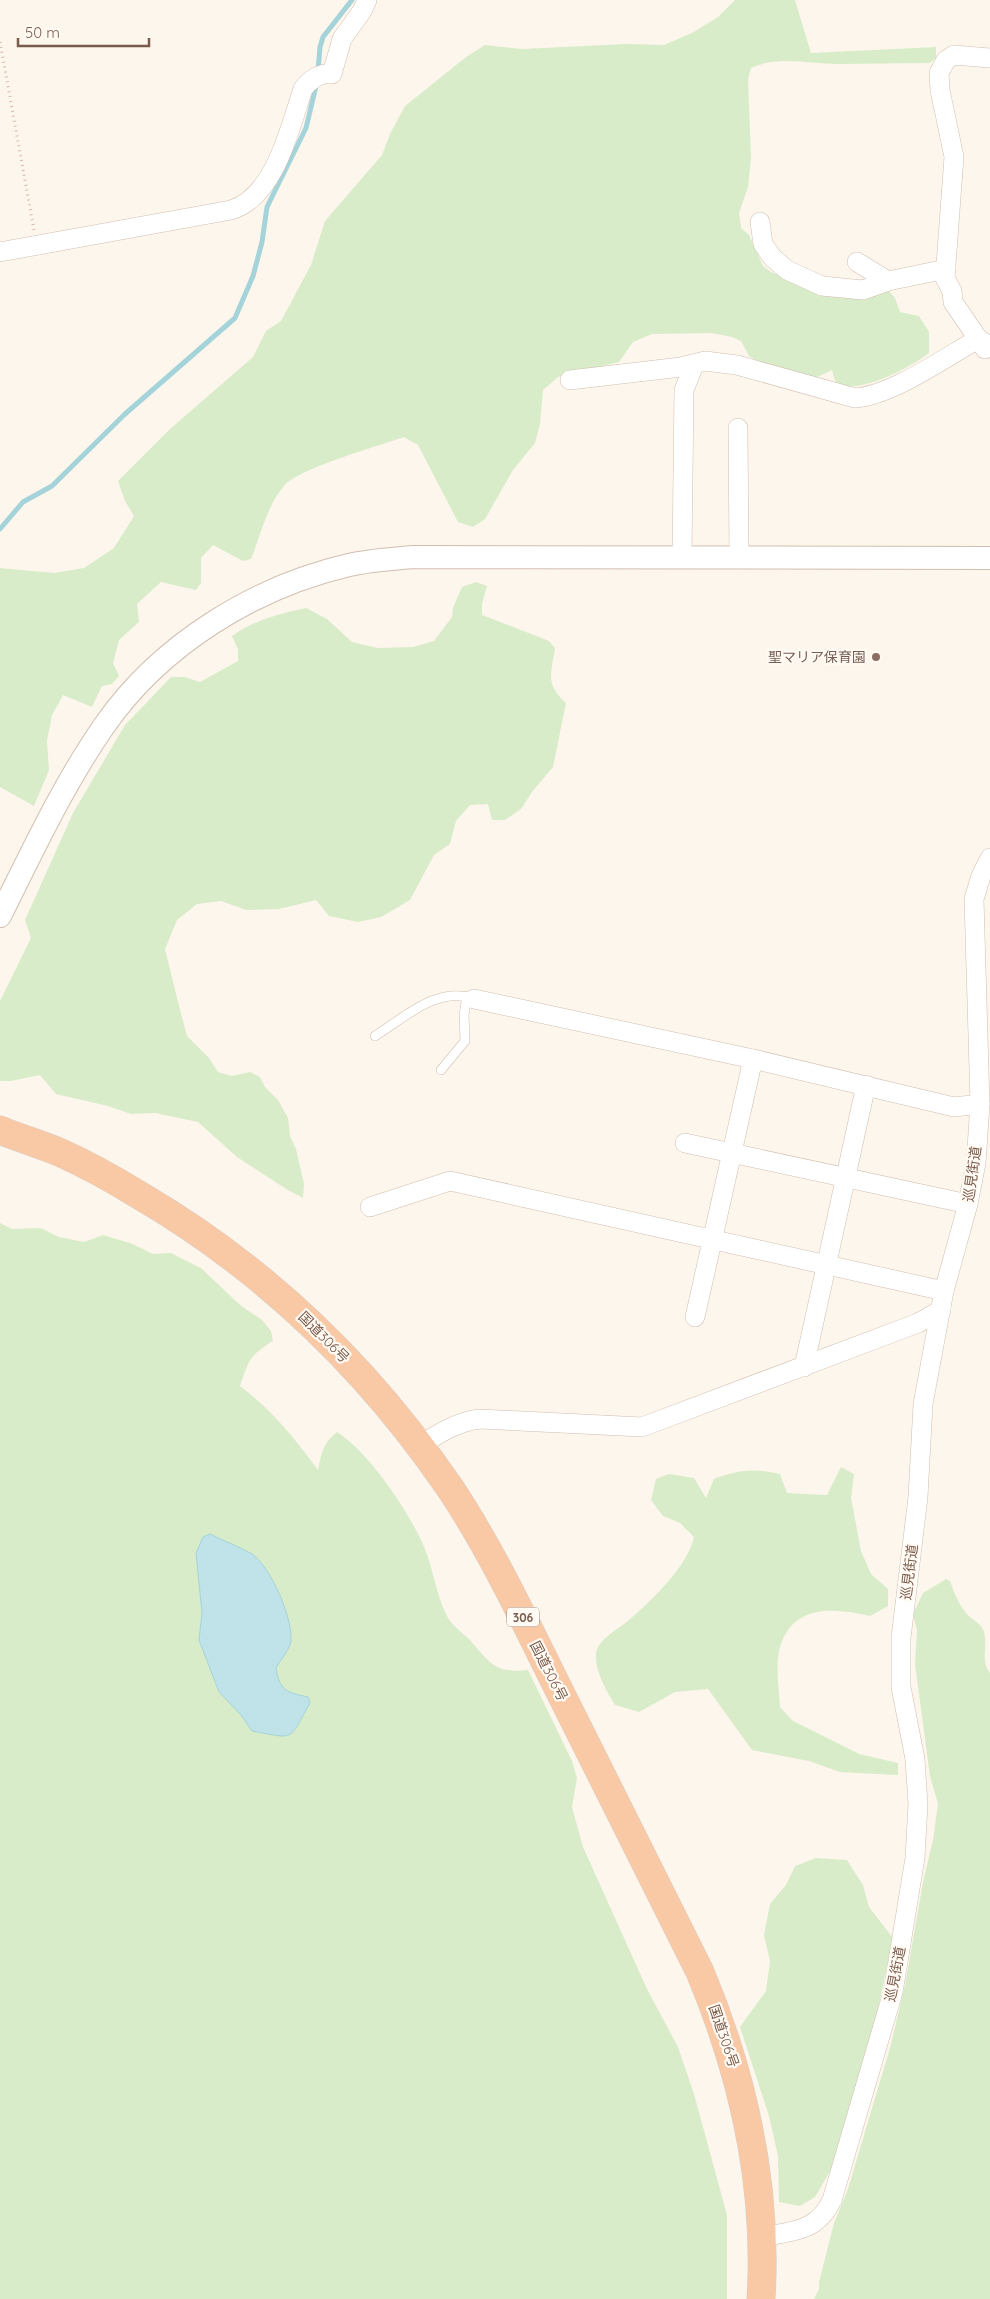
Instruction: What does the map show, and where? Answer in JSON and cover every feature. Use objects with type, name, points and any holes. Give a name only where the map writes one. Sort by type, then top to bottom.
[{"type":"highway","name":"国道306号","points":[[0,1130],[59,1152],[108,1176],[166,1210],[243,1265],[291,1304],[386,1402],[451,1490],[501,1573],[700,1972],[719,2017],[740,2086],[758,2173],[762,2237],[761,2299]]},
{"type":"street","points":[[0,252],[231,210],[248,203],[261,188],[286,142],[303,89],[308,82],[325,73],[332,74],[342,39],[367,0]]},
{"type":"street","points":[[990,58],[954,55],[946,60],[939,73],[940,90],[954,157],[945,278],[952,291],[953,302],[984,343],[990,356]]},
{"type":"street","points":[[760,222],[763,244],[772,257],[787,270],[813,283],[832,288],[863,290],[888,281],[946,269]]},
{"type":"street","points":[[856,262],[888,281]]},
{"type":"street","points":[[570,380],[694,365],[705,361],[736,365],[855,398],[867,397],[896,386],[984,343]]},
{"type":"street","points":[[682,557],[684,390],[694,365]]},
{"type":"street","points":[[738,428],[739,557]]},
{"type":"street","points":[[0,916],[53,810],[104,725],[138,684],[174,652],[210,624],[250,601],[287,584],[350,565],[381,560],[448,556],[990,558]]},
{"type":"street","name":"巡見街道","points":[[762,2237],[809,2226],[820,2219],[828,2209],[854,2130],[893,1992],[915,1858],[918,1804],[915,1759],[901,1687],[901,1638],[918,1497],[923,1404],[944,1291],[968,1204],[976,1163],[980,1104],[974,899],[981,876],[990,858]]},
{"type":"street","points":[[471,997],[753,1059],[954,1107],[980,1104]]},
{"type":"street","points":[[695,1317],[753,1059]]},
{"type":"street","points":[[804,1367],[866,1085]]},
{"type":"street","points":[[684,1143],[968,1204]]},
{"type":"street","points":[[370,1207],[450,1181],[944,1291]]},
{"type":"street","points":[[419,1446],[452,1425],[480,1419],[642,1427],[918,1323],[941,1310]]},
{"type":"lane","points":[[375,1036],[437,997],[471,997],[464,1015],[466,1042],[441,1070]]},
{"type":"path","points":[[0,42],[37,245]]},
{"type":"green space","points":[[735,0],[795,0],[811,53],[936,47],[936,58],[930,63],[838,64],[783,61],[761,64],[751,68],[748,79],[751,157],[748,187],[739,213],[741,228],[749,235],[763,266],[771,272],[793,281],[888,290],[895,298],[900,312],[919,316],[929,332],[929,353],[878,381],[846,386],[835,381],[832,370],[813,379],[784,368],[762,364],[749,356],[741,341],[732,337],[711,333],[652,334],[633,342],[619,362],[558,377],[543,390],[540,424],[535,443],[513,470],[485,519],[473,527],[458,522],[418,445],[404,437],[340,458],[306,472],[292,479],[278,494],[268,512],[251,559],[243,561],[213,545],[201,558],[201,583],[196,590],[161,582],[137,604],[139,622],[119,640],[113,663],[119,676],[112,684],[102,686],[92,707],[63,695],[52,715],[47,741],[49,770],[34,806],[0,787],[0,568],[54,573],[84,568],[114,548],[134,516],[125,501],[118,481],[170,429],[253,357],[266,331],[281,321],[311,265],[325,221],[382,155],[390,134],[405,106],[466,57],[485,45],[522,49],[626,44],[664,45],[692,33],[718,17]]},
{"type":"green space","points":[[476,582],[487,586],[482,604],[482,615],[549,641],[555,648],[551,672],[552,684],[566,703],[553,767],[532,792],[521,809],[505,820],[492,820],[488,804],[470,805],[456,821],[450,844],[434,855],[410,900],[381,917],[358,922],[329,916],[316,900],[279,909],[246,910],[221,901],[197,904],[177,920],[165,949],[187,1036],[209,1058],[218,1072],[232,1076],[250,1072],[260,1077],[265,1087],[278,1100],[288,1118],[290,1136],[296,1149],[304,1184],[303,1198],[237,1157],[198,1122],[155,1113],[131,1114],[108,1106],[56,1094],[40,1075],[11,1081],[0,1081],[0,1001],[31,938],[25,920],[73,813],[125,725],[171,677],[185,677],[200,682],[238,661],[238,650],[232,636],[258,622],[306,608],[327,619],[352,642],[377,648],[413,647],[434,641],[452,617],[453,608],[462,587]]},
{"type":"green space","points":[[0,1223],[12,1229],[41,1228],[59,1237],[84,1242],[103,1235],[133,1244],[153,1254],[171,1253],[201,1268],[240,1305],[262,1320],[271,1331],[273,1341],[251,1359],[240,1386],[252,1395],[282,1425],[318,1470],[325,1445],[332,1436],[337,1432],[349,1441],[385,1481],[414,1526],[425,1549],[443,1607],[451,1622],[487,1659],[499,1668],[516,1671],[528,1670],[572,1761],[577,1778],[572,1807],[583,1847],[647,1989],[678,2047],[694,2094],[727,2215],[727,2299],[0,2299]]},
{"type":"green space","points":[[841,1467],[854,1474],[851,1498],[861,1551],[871,1574],[888,1589],[888,1606],[870,1616],[832,1611],[808,1615],[798,1620],[789,1629],[782,1641],[778,1656],[780,1707],[793,1721],[859,1754],[898,1763],[898,1775],[840,1772],[809,1761],[752,1750],[708,1689],[675,1692],[639,1712],[615,1705],[605,1688],[597,1668],[597,1650],[609,1635],[638,1612],[668,1582],[684,1560],[694,1537],[680,1523],[663,1516],[651,1500],[656,1479],[669,1474],[694,1478],[706,1498],[714,1479],[739,1472],[763,1471],[780,1474],[787,1493],[827,1495]]},
{"type":"green space","points":[[946,1579],[950,1581],[963,1609],[983,1629],[985,1663],[990,1673],[990,2299],[814,2299],[819,2289],[819,2282],[834,2223],[848,2189],[890,2048],[905,1985],[923,1882],[933,1840],[938,1804],[930,1776],[915,1664],[917,1630],[913,1614],[923,1593]]},
{"type":"green space","points":[[816,1858],[847,1860],[863,1885],[869,1907],[893,1938],[867,2061],[832,2168],[815,2197],[800,2206],[779,2202],[778,2156],[769,2116],[740,2027],[766,1991],[770,1961],[764,1935],[770,1904],[786,1885],[795,1866]]},
{"type":"water","points":[[210,1534],[252,1554],[273,1581],[285,1607],[291,1631],[291,1641],[287,1652],[276,1668],[278,1676],[286,1690],[308,1697],[310,1703],[298,1725],[289,1735],[284,1736],[252,1731],[241,1715],[219,1692],[199,1640],[202,1613],[196,1553],[203,1537]]},
{"type":"waterway","points":[[318,71],[320,47],[323,37],[352,0]]},
{"type":"waterway","points":[[0,529],[23,502],[52,486],[125,414],[235,318],[253,276],[262,242],[267,207],[306,128],[317,82]]},
{"type":"place","name":"聖マリア保育園","points":[[876,657]]}]
